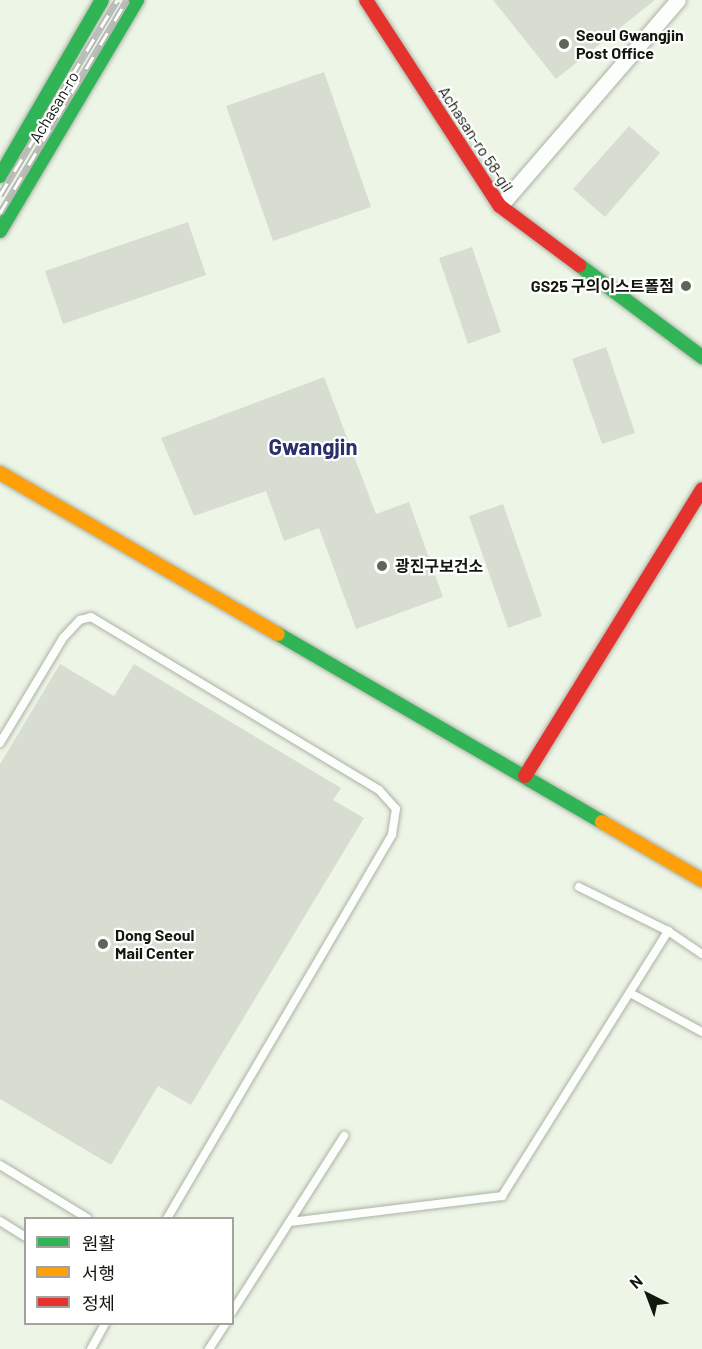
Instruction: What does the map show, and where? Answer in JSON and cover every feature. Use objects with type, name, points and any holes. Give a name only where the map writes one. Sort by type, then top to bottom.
[{"type":"street","name":"Achasan-ro","points":[[0,176],[102,0]]},
{"type":"street","name":"Achasan-ro","points":[[0,231],[136,0]]},
{"type":"street","name":"Achasan-ro 58-gil","points":[[366,0],[500,206],[702,357]]},
{"type":"street","points":[[500,206],[678,0]]},
{"type":"street","points":[[0,473],[702,880]]},
{"type":"street","points":[[525,776],[702,489]]},
{"type":"lane","points":[[0,743],[63,638],[80,620],[92,617],[379,790],[396,809],[392,835],[168,1217]]},
{"type":"lane","points":[[579,887],[668,931],[702,954]]},
{"type":"lane","points":[[290,1222],[502,1196],[668,931]]},
{"type":"lane","points":[[630,993],[702,1032]]},
{"type":"lane","points":[[234,1309],[344,1136]]},
{"type":"lane","points":[[0,1165],[85,1217]]},
{"type":"lane","points":[[0,1221],[24,1236]]},
{"type":"lane","points":[[91,1349],[104,1325]]},
{"type":"lane","points":[[209,1349],[224,1325]]},
{"type":"building","name":"Seoul Gwangjin Post Office","points":[[493,0],[655,0],[556,79]]},
{"type":"building","points":[[324,72],[371,207],[273,241],[226,106]]},
{"type":"building","points":[[629,126],[660,153],[605,217],[573,189]]},
{"type":"building","points":[[188,222],[206,275],[63,324],[45,271]]},
{"type":"building","points":[[472,247],[501,332],[468,344],[439,258]]},
{"type":"building","points":[[606,347],[635,433],[602,444],[572,359]]},
{"type":"building","points":[[324,377],[376,514],[409,502],[443,597],[356,629],[319,528],[284,541],[266,491],[194,516],[161,438]]},
{"type":"building","points":[[503,504],[542,616],[508,628],[469,516]]},
{"type":"building","name":"Dong Seoul Mail Center","points":[[60,664],[114,696],[134,664],[341,788],[333,800],[364,818],[191,1105],[158,1086],[111,1165],[0,1099],[0,764]]},
{"type":"railway","points":[[0,195],[117,0]]},
{"type":"railway","points":[[0,213],[127,0]]},
{"type":"traffic: fast","points":[[0,176],[102,0]]},
{"type":"traffic: fast","points":[[0,231],[137,0]]},
{"type":"traffic: fast","points":[[579,265],[702,357]]},
{"type":"traffic: fast","points":[[278,634],[602,822]]},
{"type":"traffic: slow","points":[[0,473],[278,634]]},
{"type":"traffic: slow","points":[[602,822],[702,880]]},
{"type":"traffic: jam","points":[[366,0],[500,206],[579,265]]},
{"type":"traffic: jam","points":[[525,776],[702,489]]},
{"type":"place","name":"Seoul Gwangjin Post Office","points":[[564,44]]},
{"type":"place","name":"GS25 구의이스트폴점","points":[[686,286]]},
{"type":"place","name":"광진구보건소","points":[[382,566]]},
{"type":"place","name":"Dong Seoul Mail Center","points":[[103,944]]},
{"type":"district","name":"Gwangjin","points":[[313,447]]}]
